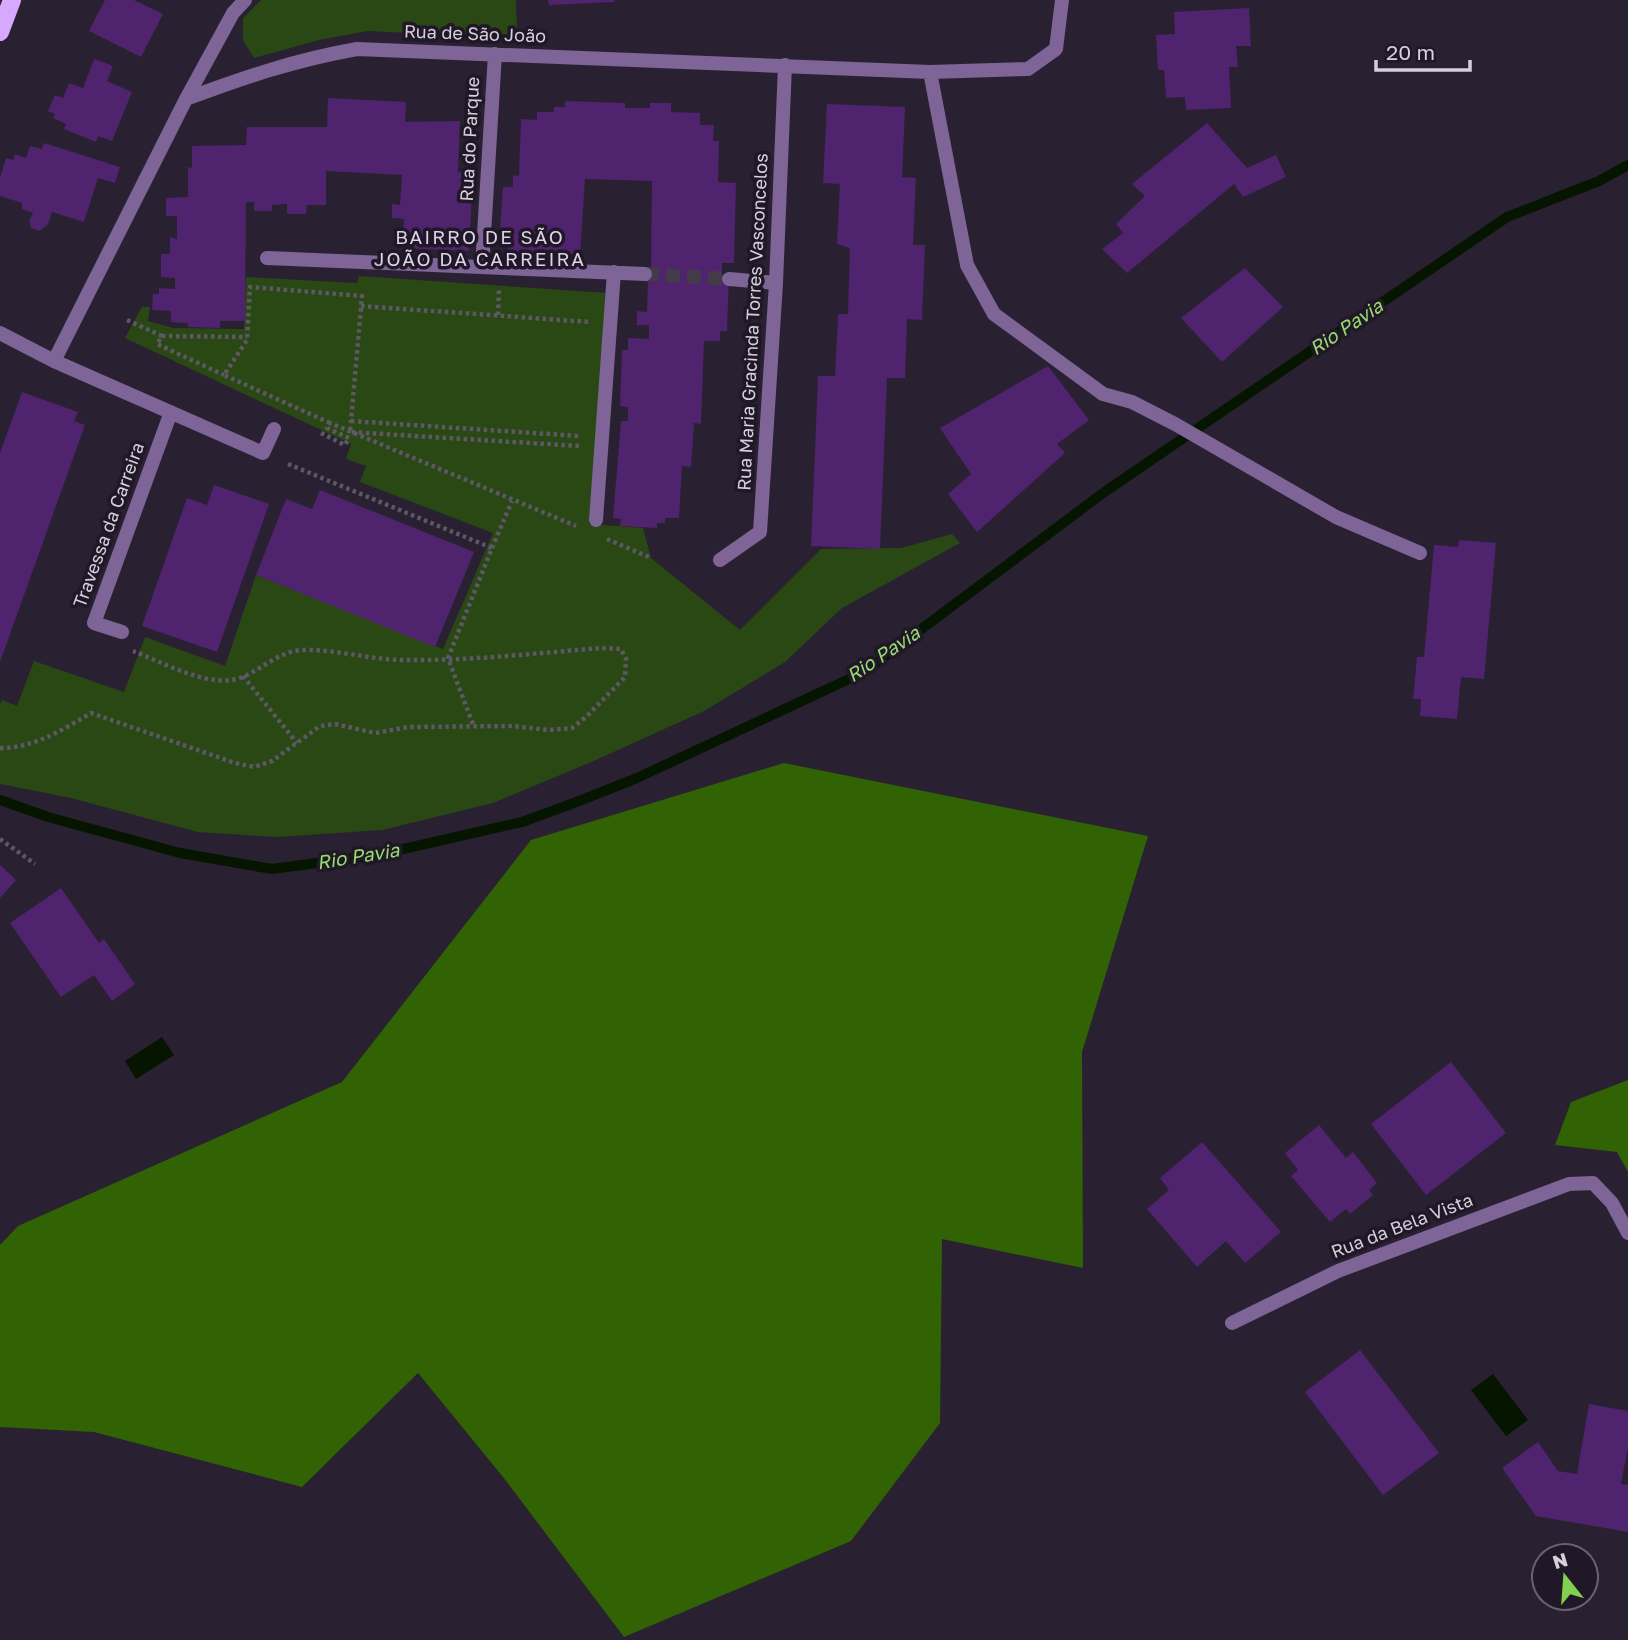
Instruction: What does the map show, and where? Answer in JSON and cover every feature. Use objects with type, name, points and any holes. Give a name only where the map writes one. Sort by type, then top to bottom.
[{"type":"main road","points":[[0,32],[12,0]]},
{"type":"street","points":[[54,361],[186,99],[233,13],[245,0]]},
{"type":"street","name":"Rua de São João","points":[[186,99],[310,57],[357,49],[930,72],[1028,69],[1056,49],[1062,0]]},
{"type":"street","name":"Rua do Parque","points":[[482,267],[495,54]]},
{"type":"street","name":"Rua Maria Gracinda Torres Vasconcelos","points":[[720,561],[760,532],[776,283],[785,65]]},
{"type":"street","points":[[930,72],[967,265],[993,314],[1103,394],[1132,402],[1175,424],[1336,517],[1420,552]]},
{"type":"street","points":[[267,258],[645,274]]},
{"type":"street","points":[[596,527],[614,272]]},
{"type":"street","points":[[729,279],[776,283]]},
{"type":"street","points":[[4,337],[263,453],[274,429]]},
{"type":"street","name":"Travessa da Carreira","points":[[122,632],[94,623],[171,412]]},
{"type":"street","name":"Rua da Bela Vista","points":[[1232,1323],[1338,1271],[1569,1184],[1592,1182],[1612,1203],[1628,1233]]},
{"type":"path","points":[[224,375],[247,337],[250,287],[362,296],[350,432]]},
{"type":"path","points":[[361,306],[597,322]]},
{"type":"path","points":[[127,320],[162,336],[247,337]]},
{"type":"path","points":[[162,336],[158,344],[224,375],[350,432],[584,529]]},
{"type":"path","points":[[351,421],[589,436]]},
{"type":"path","points":[[321,433],[345,445],[349,439],[327,428],[330,423]]},
{"type":"path","points":[[350,432],[589,447]]},
{"type":"path","points":[[288,464],[492,548]]},
{"type":"path","points":[[474,727],[448,658],[512,501]]},
{"type":"path","points":[[596,527],[651,558]]},
{"type":"path","points":[[0,748],[14,748],[48,737],[91,713],[234,763],[254,767],[272,761],[320,726],[335,724],[375,733],[408,727],[512,726],[549,730],[572,728],[586,718],[625,677],[626,659],[621,649],[602,648],[406,660],[373,659],[300,650],[281,655],[243,676],[222,681],[204,678],[132,650]]},
{"type":"path","points":[[243,676],[297,743]]},
{"type":"path","points":[[0,839],[35,864]]},
{"type":"green space","points":[[261,0],[516,0],[517,38],[368,31],[319,40],[254,58],[243,40],[243,18]]},
{"type":"green space","points":[[359,276],[607,293],[589,524],[643,528],[651,558],[740,630],[821,549],[901,548],[952,534],[960,543],[842,608],[785,662],[704,711],[493,803],[382,830],[277,837],[198,832],[71,798],[0,784],[0,704],[2,700],[17,706],[34,661],[124,692],[145,637],[225,666],[256,575],[443,649],[493,533],[360,482],[366,466],[346,459],[351,444],[125,338],[142,307],[150,307],[148,321],[173,328],[244,329],[246,277],[357,283]]},
{"type":"green space","points":[[784,763],[1148,836],[1082,1052],[1083,1268],[942,1239],[940,1423],[851,1541],[624,1637],[503,1477],[418,1373],[302,1487],[94,1432],[0,1427],[0,1245],[18,1226],[342,1082],[531,840]]},
{"type":"green space","points":[[1628,1080],[1628,1172],[1617,1152],[1555,1145],[1571,1102]]},
{"type":"shaded area","points":[[162,1037],[174,1055],[136,1079],[125,1061]]},
{"type":"shaded area","points":[[1493,1374],[1528,1420],[1506,1436],[1471,1390]]},
{"type":"building","points":[[105,0],[134,0],[163,14],[141,57],[89,31]]},
{"type":"building","points":[[548,0],[614,0],[615,2],[549,5]]},
{"type":"building","points":[[1249,8],[1251,46],[1236,46],[1238,67],[1229,67],[1231,108],[1186,110],[1185,97],[1166,98],[1164,70],[1158,70],[1156,35],[1175,34],[1174,12]]},
{"type":"building","points":[[94,59],[113,66],[107,81],[132,92],[112,141],[98,136],[96,142],[64,129],[66,124],[53,118],[55,114],[48,111],[55,95],[63,98],[69,83],[83,88]]},
{"type":"building","points":[[328,98],[406,102],[405,122],[460,121],[458,172],[473,173],[469,251],[402,248],[404,219],[392,218],[392,204],[400,205],[402,175],[326,171],[326,205],[307,205],[306,214],[287,214],[287,204],[272,205],[272,211],[254,211],[254,202],[246,202],[245,321],[220,321],[220,328],[188,327],[188,323],[171,322],[171,311],[152,310],[153,294],[159,294],[159,288],[175,289],[175,278],[161,277],[161,254],[170,254],[170,237],[177,239],[177,216],[166,216],[166,198],[188,197],[188,167],[192,168],[192,146],[246,145],[247,127],[327,127]]},
{"type":"building","points":[[565,101],[625,103],[625,108],[650,108],[650,103],[671,103],[671,112],[700,113],[700,125],[714,125],[713,141],[719,141],[718,182],[736,183],[734,263],[722,263],[722,275],[729,275],[727,331],[720,331],[720,341],[704,341],[701,424],[694,423],[691,467],[682,466],[679,518],[665,518],[665,523],[657,523],[657,528],[620,526],[621,519],[613,518],[621,421],[628,421],[628,407],[620,406],[622,350],[628,350],[628,338],[649,339],[649,325],[637,325],[637,311],[647,312],[648,282],[644,281],[645,274],[651,271],[652,181],[585,179],[580,254],[568,254],[568,263],[551,262],[551,257],[535,256],[534,262],[517,261],[517,253],[508,252],[508,246],[499,245],[503,187],[513,187],[513,175],[519,176],[521,119],[537,120],[537,112],[554,112],[554,107],[565,107]]},
{"type":"building","points":[[827,104],[905,107],[902,177],[916,178],[913,245],[925,245],[922,320],[907,319],[905,378],[887,378],[880,549],[811,546],[818,376],[835,376],[838,314],[848,314],[850,248],[837,244],[840,184],[823,183]]},
{"type":"building","points":[[1207,123],[1247,168],[1276,155],[1286,177],[1243,197],[1234,184],[1127,273],[1102,249],[1123,233],[1116,224],[1145,196],[1132,184]]},
{"type":"building","points":[[44,143],[120,167],[115,183],[98,178],[84,222],[52,212],[48,224],[40,231],[31,228],[29,221],[33,213],[22,209],[22,203],[0,196],[0,178],[6,158],[13,160],[15,154],[26,158],[30,146],[42,149]]},
{"type":"building","points":[[1245,268],[1283,307],[1222,362],[1181,318]]},
{"type":"building","points":[[1048,366],[1089,420],[1057,444],[1065,453],[977,532],[948,494],[971,474],[940,428]]},
{"type":"building","points":[[22,392],[78,412],[74,421],[85,425],[0,662],[0,453]]},
{"type":"building","points":[[214,485],[269,504],[217,652],[142,626],[187,498],[207,505]]},
{"type":"building","points":[[320,490],[474,552],[435,647],[256,575],[286,499],[312,509]]},
{"type":"building","points":[[1459,540],[1496,543],[1484,679],[1461,677],[1457,719],[1420,716],[1421,699],[1413,699],[1417,657],[1424,657],[1434,545],[1458,547]]},
{"type":"building","points":[[0,865],[16,880],[0,898]]},
{"type":"building","points":[[61,888],[99,943],[104,939],[135,984],[112,1001],[94,975],[61,997],[10,923]]},
{"type":"building","points":[[1451,1062],[1506,1133],[1426,1195],[1371,1124]]},
{"type":"building","points":[[1319,1125],[1346,1158],[1353,1152],[1377,1183],[1369,1190],[1373,1195],[1350,1214],[1346,1209],[1330,1222],[1291,1176],[1298,1170],[1285,1153]]},
{"type":"building","points":[[1202,1142],[1281,1232],[1245,1263],[1226,1241],[1197,1267],[1147,1209],[1169,1190],[1160,1178]]},
{"type":"building","points":[[1360,1350],[1439,1453],[1383,1495],[1305,1392]]},
{"type":"building","points":[[1589,1404],[1628,1411],[1628,1447],[1621,1484],[1628,1485],[1628,1532],[1536,1516],[1502,1468],[1538,1442],[1558,1471],[1577,1474]]},
{"type":"waterway","name":"Rio Pavia","points":[[0,800],[48,817],[180,853],[272,869],[377,855],[522,822],[574,803],[637,778],[864,672],[1103,493],[1507,217],[1599,181],[1628,165]]},
{"type":"tunnel","points":[[645,274],[729,279]]},
{"type":"district","name":"BAIRRO DE SÃO JOÃO DA CARREIRA","points":[[480,248]]}]
